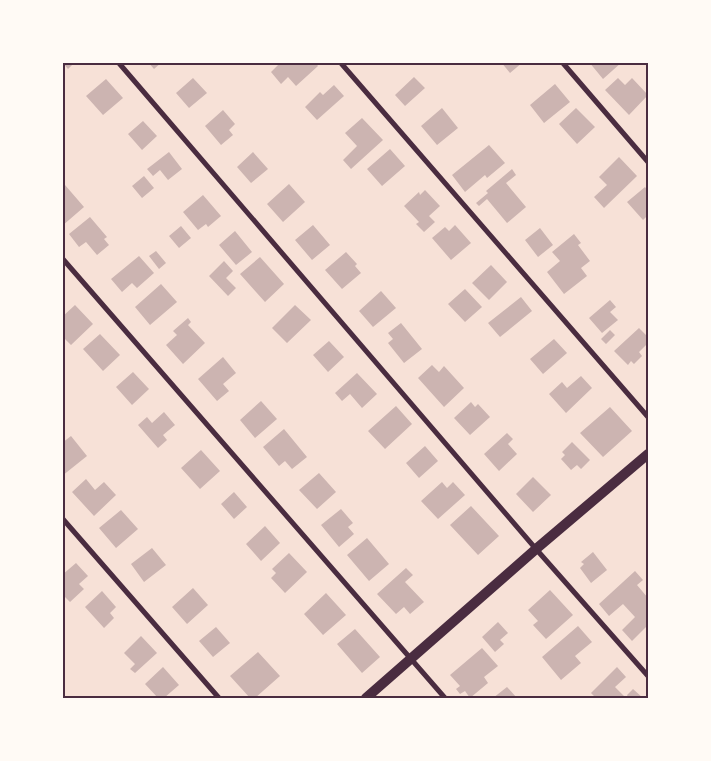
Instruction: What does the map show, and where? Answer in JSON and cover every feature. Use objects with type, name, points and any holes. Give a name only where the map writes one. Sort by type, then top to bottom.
[{"type":"main road","points":[[366,698],[648,454]]},
{"type":"street","points":[[118,62],[536,549],[648,676]]},
{"type":"street","points":[[340,62],[648,417]]},
{"type":"street","points":[[562,62],[648,162]]},
{"type":"street","points":[[62,258],[445,698]]},
{"type":"street","points":[[62,518],[219,698]]},
{"type":"building","points":[[62,62],[75,62],[68,69]]},
{"type":"building","points":[[148,62],[162,62],[154,69]]},
{"type":"building","points":[[281,62],[315,62],[318,66],[296,86],[288,77],[281,84],[271,72]]},
{"type":"building","points":[[501,62],[523,62],[510,73]]},
{"type":"building","points":[[589,62],[622,62],[603,79]]},
{"type":"building","points":[[414,77],[425,88],[405,106],[395,95]]},
{"type":"building","points":[[193,78],[207,93],[189,108],[176,93]]},
{"type":"building","points":[[618,78],[625,85],[632,78],[648,95],[629,115],[605,90]]},
{"type":"building","points":[[106,79],[123,98],[103,115],[86,96]]},
{"type":"building","points":[[555,84],[570,102],[544,123],[530,105]]},
{"type":"building","points":[[334,85],[344,96],[317,120],[305,107],[320,92],[323,95]]},
{"type":"building","points":[[442,108],[458,128],[437,145],[421,126]]},
{"type":"building","points":[[576,108],[595,127],[577,144],[559,124]]},
{"type":"building","points":[[223,110],[235,124],[229,130],[233,135],[221,145],[205,126]]},
{"type":"building","points":[[362,118],[383,140],[351,169],[343,160],[357,146],[345,133]]},
{"type":"building","points":[[143,121],[157,136],[142,150],[128,134]]},
{"type":"building","points":[[489,145],[505,163],[487,178],[485,175],[465,192],[452,175]]},
{"type":"building","points":[[390,149],[405,166],[382,186],[367,169]]},
{"type":"building","points":[[169,152],[182,169],[168,180],[160,170],[153,176],[147,169]]},
{"type":"building","points":[[253,152],[268,169],[251,183],[237,167]]},
{"type":"building","points":[[619,157],[637,176],[604,208],[594,197],[607,185],[599,177]]},
{"type":"building","points":[[512,169],[516,175],[506,183],[526,207],[507,223],[487,199],[479,206],[476,203],[488,193],[486,191]]},
{"type":"building","points":[[144,176],[154,188],[142,198],[132,186]]},
{"type":"building","points":[[289,184],[305,202],[283,222],[267,204]]},
{"type":"building","points":[[65,185],[84,207],[62,226],[62,187]]},
{"type":"building","points":[[645,187],[648,191],[648,215],[643,220],[627,202]]},
{"type":"building","points":[[425,190],[440,206],[429,216],[435,222],[424,232],[416,224],[419,222],[404,206],[419,192],[420,195]]},
{"type":"building","points":[[203,195],[221,216],[208,227],[206,224],[198,230],[183,212]]},
{"type":"building","points":[[90,217],[107,237],[104,239],[109,245],[97,255],[86,242],[79,247],[69,234]]},
{"type":"building","points":[[313,225],[330,245],[312,260],[295,240]]},
{"type":"building","points":[[455,225],[471,243],[451,260],[432,238],[445,227],[449,231]]},
{"type":"building","points":[[181,226],[191,238],[179,248],[169,236]]},
{"type":"building","points":[[540,228],[553,245],[538,257],[525,240]]},
{"type":"building","points":[[235,231],[252,252],[236,265],[219,245]]},
{"type":"building","points":[[574,234],[581,243],[578,245],[590,261],[581,268],[587,276],[564,294],[547,272],[560,261],[552,252]]},
{"type":"building","points":[[156,251],[166,263],[159,269],[149,256]]},
{"type":"building","points":[[346,252],[357,264],[355,266],[361,273],[342,289],[325,270]]},
{"type":"building","points":[[139,256],[154,273],[137,288],[132,283],[122,292],[111,279]]},
{"type":"building","points":[[260,257],[284,284],[265,302],[240,274]]},
{"type":"building","points":[[224,261],[233,271],[226,278],[236,288],[228,296],[209,276]]},
{"type":"building","points":[[491,265],[507,282],[489,300],[472,283]]},
{"type":"building","points":[[161,284],[177,302],[150,325],[135,307]]},
{"type":"building","points":[[465,289],[482,307],[465,322],[448,304]]},
{"type":"building","points":[[381,291],[396,308],[373,327],[359,311]]},
{"type":"building","points":[[521,297],[532,311],[500,337],[488,323]]},
{"type":"building","points":[[610,300],[616,307],[610,312],[618,320],[602,333],[589,318]]},
{"type":"building","points":[[75,305],[93,324],[71,345],[62,336],[62,317]]},
{"type":"building","points":[[295,305],[311,320],[287,343],[272,328]]},
{"type":"building","points":[[188,318],[191,322],[188,325],[205,343],[183,364],[166,345],[177,335],[173,331]]},
{"type":"building","points":[[401,323],[422,349],[404,363],[388,343],[393,339],[388,333]]},
{"type":"building","points":[[639,328],[648,337],[648,343],[639,352],[642,356],[634,364],[631,361],[628,365],[614,351]]},
{"type":"building","points":[[610,330],[615,335],[606,344],[601,339]]},
{"type":"building","points":[[100,334],[120,355],[103,371],[83,349]]},
{"type":"building","points":[[554,339],[567,353],[543,374],[530,359]]},
{"type":"building","points":[[329,341],[344,357],[328,372],[313,355]]},
{"type":"building","points":[[223,357],[236,373],[223,384],[229,391],[217,401],[198,379]]},
{"type":"building","points":[[432,365],[439,372],[444,366],[464,388],[444,407],[418,378]]},
{"type":"building","points":[[133,372],[149,389],[132,405],[116,387]]},
{"type":"building","points":[[357,373],[377,394],[362,408],[350,394],[342,401],[335,393]]},
{"type":"building","points":[[581,376],[592,388],[566,413],[549,394],[562,382],[567,388]]},
{"type":"building","points":[[261,401],[277,419],[255,438],[240,420]]},
{"type":"building","points":[[471,402],[475,407],[478,404],[490,417],[470,435],[454,418]]},
{"type":"building","points":[[396,406],[412,424],[385,449],[368,431]]},
{"type":"building","points":[[610,407],[632,431],[603,457],[580,433]]},
{"type":"building","points":[[164,412],[175,425],[163,435],[167,440],[158,448],[138,425],[147,417],[152,423]]},
{"type":"building","points":[[284,429],[307,457],[292,469],[285,461],[279,466],[263,447]]},
{"type":"building","points":[[507,433],[513,439],[508,444],[517,454],[499,471],[484,454]]},
{"type":"building","points":[[71,436],[87,456],[62,476],[62,443]]},
{"type":"building","points":[[572,442],[590,460],[581,469],[577,465],[571,470],[561,459],[565,455],[562,452]]},
{"type":"building","points":[[425,446],[438,461],[419,478],[406,463]]},
{"type":"building","points":[[201,450],[220,471],[200,489],[181,468]]},
{"type":"building","points":[[319,473],[336,492],[317,509],[299,490]]},
{"type":"building","points":[[533,477],[551,495],[533,512],[516,494]]},
{"type":"building","points":[[86,479],[95,490],[104,482],[116,495],[94,516],[72,492]]},
{"type":"building","points":[[442,482],[447,488],[453,482],[465,495],[438,519],[421,501]]},
{"type":"building","points":[[234,492],[247,507],[234,519],[221,504]]},
{"type":"building","points":[[471,506],[499,536],[478,555],[450,525]]},
{"type":"building","points":[[341,509],[353,523],[348,527],[354,534],[339,547],[321,525]]},
{"type":"building","points":[[121,510],[138,529],[116,548],[99,528]]},
{"type":"building","points":[[265,526],[280,543],[261,561],[246,544]]},
{"type":"building","points":[[367,538],[389,564],[369,581],[347,555]]},
{"type":"building","points":[[152,548],[166,565],[144,582],[131,564]]},
{"type":"building","points":[[593,552],[607,570],[591,583],[580,568],[584,564],[581,562]]},
{"type":"building","points":[[289,553],[307,572],[285,593],[271,578],[276,573],[272,569]]},
{"type":"building","points":[[76,563],[88,576],[79,584],[84,589],[70,602],[62,594],[62,575]]},
{"type":"building","points":[[406,568],[413,575],[405,582],[424,602],[410,614],[404,607],[396,614],[377,594]]},
{"type":"building","points":[[635,571],[643,580],[637,585],[648,598],[648,625],[632,641],[622,630],[635,617],[623,604],[609,616],[599,604]]},
{"type":"building","points":[[193,588],[208,605],[187,624],[172,607]]},
{"type":"building","points":[[550,590],[573,615],[546,639],[533,625],[538,621],[528,610]]},
{"type":"building","points":[[102,591],[116,607],[110,613],[114,618],[104,628],[85,607]]},
{"type":"building","points":[[326,593],[346,615],[323,635],[304,614]]},
{"type":"building","points":[[498,622],[508,633],[500,640],[504,644],[495,652],[482,637]]},
{"type":"building","points":[[578,626],[592,642],[575,656],[581,663],[561,680],[542,657]]},
{"type":"building","points":[[216,627],[230,643],[213,657],[199,641]]},
{"type":"building","points":[[355,629],[380,657],[362,673],[337,644]]},
{"type":"building","points":[[141,636],[157,653],[135,673],[130,669],[135,664],[124,653]]},
{"type":"building","points":[[482,648],[498,666],[484,677],[488,683],[470,698],[465,691],[460,694],[456,689],[460,686],[450,675]]},
{"type":"building","points":[[258,652],[280,676],[255,698],[250,698],[230,676]]},
{"type":"building","points":[[163,667],[179,685],[164,698],[158,698],[145,684]]},
{"type":"building","points":[[617,667],[626,677],[615,687],[626,698],[596,698],[591,693]]},
{"type":"building","points":[[507,687],[517,698],[493,698]]},
{"type":"building","points":[[633,689],[643,698],[627,698],[627,695]]}]
